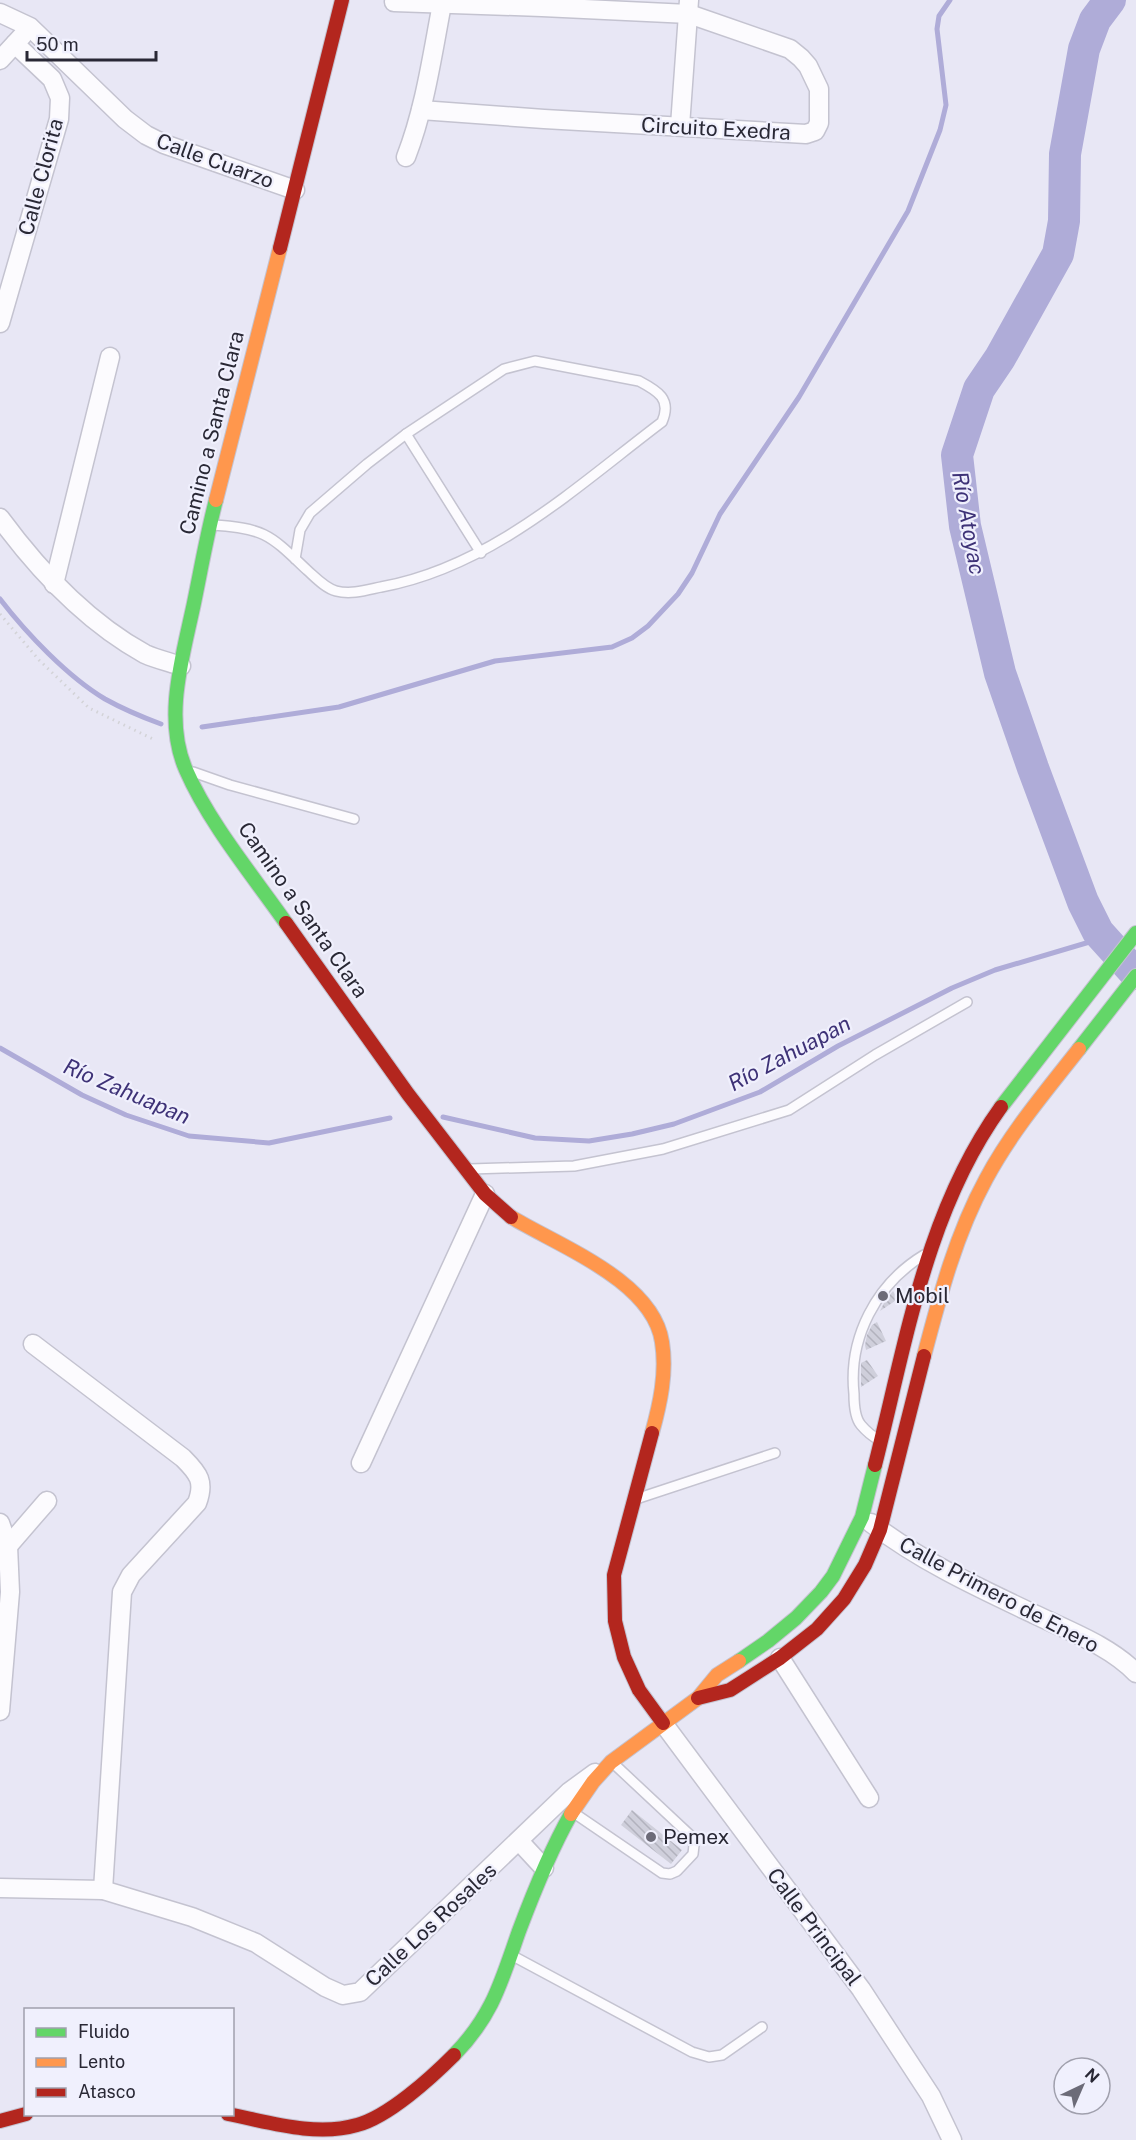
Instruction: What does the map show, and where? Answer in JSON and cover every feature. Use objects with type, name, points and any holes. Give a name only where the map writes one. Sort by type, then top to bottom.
[{"type":"main road","name":"Camino a Santa Clara","points":[[342,0],[296,190],[210,524],[181,666],[176,738],[185,769],[205,806],[237,854],[414,1103],[485,1194],[507,1214],[534,1231],[609,1272],[641,1299],[652,1317],[662,1340],[664,1367],[660,1402],[614,1575],[615,1621],[624,1657],[639,1690],[663,1723]]},
{"type":"main road","points":[[234,2116],[318,2129],[352,2127],[380,2115],[429,2081],[476,2030],[497,1996],[544,1868],[572,1811],[611,1762],[699,1698],[717,1675],[768,1641],[808,1606],[833,1575],[862,1517],[919,1288],[940,1221],[965,1166],[1021,1078],[1136,933]]},
{"type":"main road","points":[[699,1698],[730,1690],[780,1658],[816,1629],[844,1599],[865,1565],[880,1530],[937,1306],[957,1241],[986,1178],[1015,1131],[1136,976]]},
{"type":"main road","points":[[965,1166],[986,1178]]},
{"type":"main road","points":[[0,2121],[24,2115]]},
{"type":"street","name":"Circuito Exedra","points":[[394,2],[542,7],[689,7],[790,50],[808,66],[819,89],[819,123],[815,131],[806,134],[422,110]]},
{"type":"street","points":[[406,157],[422,110],[441,4]]},
{"type":"street","points":[[680,126],[689,7]]},
{"type":"street","name":"Calle Cuarzo","points":[[0,13],[30,27],[125,118],[146,135],[164,144],[296,190]]},
{"type":"street","points":[[0,60],[30,27]]},
{"type":"street","name":"Calle Clorita","points":[[0,323],[59,119],[60,98],[52,80],[15,44]]},
{"type":"street","points":[[54,584],[110,357]]},
{"type":"street","points":[[0,518],[54,584],[102,625],[147,654],[181,666]]},
{"type":"street","points":[[361,1464],[485,1194]]},
{"type":"street","points":[[33,1344],[183,1458],[201,1479],[201,1493],[197,1503],[131,1575],[122,1592],[103,1890]]},
{"type":"street","points":[[8,1546],[47,1502]]},
{"type":"street","name":"Calle Primero de Enero","points":[[862,1517],[946,1572],[1104,1649],[1136,1673]]},
{"type":"street","points":[[0,1523],[8,1546],[10,1592],[0,1711]]},
{"type":"street","points":[[780,1658],[869,1798]]},
{"type":"street","name":"Calle Principal","points":[[663,1723],[861,1989],[931,2096],[952,2140]]},
{"type":"street","name":"Calle Los Rosales","points":[[0,1888],[103,1890],[192,1917],[256,1943],[324,1987],[343,1995],[360,1992],[569,1792],[611,1762]]},
{"type":"street","points":[[519,1841],[544,1868]]},
{"type":"lane","points":[[210,524],[243,526],[262,532],[275,539],[295,559],[320,581],[335,591],[349,593],[410,582],[481,553],[517,531],[662,422],[667,411],[664,399],[652,388],[639,381],[535,361],[504,369],[406,434],[310,513],[300,530],[295,559]]},
{"type":"lane","points":[[406,434],[481,553]]},
{"type":"lane","points":[[185,769],[230,785],[354,819]]},
{"type":"lane","points":[[465,1169],[574,1166],[663,1149],[789,1110],[876,1055],[967,1002]]},
{"type":"lane","points":[[900,1451],[880,1441],[859,1423],[853,1383],[857,1344],[879,1296],[902,1270],[931,1251]]},
{"type":"lane","points":[[634,1499],[775,1453]]},
{"type":"lane","points":[[572,1811],[662,1873],[670,1874],[677,1871],[693,1854],[694,1845],[691,1836],[611,1762]]},
{"type":"lane","points":[[511,1955],[692,2052],[709,2057],[722,2055],[762,2027]]},
{"type":"path","points":[[0,614],[39,660],[90,708],[140,734],[180,749]]},
{"type":"building","points":[[893,1291],[898,1299],[880,1311],[885,1301]]},
{"type":"building","name":"Mobil","points":[[877,1322],[886,1341],[866,1350],[867,1335],[872,1325]]},
{"type":"building","name":"Mobil","points":[[867,1360],[878,1376],[861,1387],[861,1363]]},
{"type":"building","name":"Pemex","points":[[632,1810],[682,1850],[671,1864],[621,1825]]},
{"type":"waterway","points":[[202,727],[339,707],[495,661],[612,647],[632,638],[648,626],[678,594],[692,573],[720,514],[799,397],[908,211],[940,130],[946,105],[937,29],[939,16],[950,0]]},
{"type":"waterway","name":"Río Atoyac","points":[[1110,0],[1095,20],[1084,49],[1065,154],[1064,221],[1058,254],[1000,358],[979,389],[957,455],[965,526],[1000,673],[1083,902],[1098,932],[1136,974]]},
{"type":"waterway","points":[[0,599],[35,640],[62,667],[91,690],[112,703],[161,724]]},
{"type":"waterway","name":"Río Zahuapan","points":[[443,1117],[535,1138],[589,1141],[674,1124],[760,1092],[838,1046],[952,988],[995,970],[1103,938]]},
{"type":"waterway","name":"Río Zahuapan","points":[[0,1048],[82,1095],[126,1115],[189,1136],[269,1143],[390,1118]]},
{"type":"traffic: fast","points":[[216,500],[177,687],[176,729],[179,750],[186,770],[207,810],[232,849],[286,923]]},
{"type":"traffic: fast","points":[[1001,1107],[1136,933]]},
{"type":"traffic: fast","points":[[1079,1049],[1136,976]]},
{"type":"traffic: fast","points":[[739,1661],[796,1618],[833,1576],[862,1517],[875,1465]]},
{"type":"traffic: fast","points":[[454,2055],[487,2012],[501,1982],[537,1886],[571,1814]]},
{"type":"traffic: slow","points":[[216,500],[280,248]]},
{"type":"traffic: slow","points":[[924,1356],[950,1265],[975,1200],[1018,1128],[1079,1049]]},
{"type":"traffic: slow","points":[[511,1217],[577,1253],[623,1283],[641,1301],[655,1320],[662,1342],[664,1365],[660,1400],[652,1433]]},
{"type":"traffic: slow","points":[[571,1814],[593,1782],[611,1762],[698,1698],[717,1675],[739,1661]]},
{"type":"traffic: jam","points":[[280,248],[342,0]]},
{"type":"traffic: jam","points":[[286,923],[408,1094],[485,1194],[511,1217]]},
{"type":"traffic: jam","points":[[875,1465],[909,1326],[936,1234],[975,1147],[1001,1107]]},
{"type":"traffic: jam","points":[[698,1698],[730,1690],[780,1658],[817,1629],[844,1599],[865,1565],[880,1530],[924,1356]]},
{"type":"traffic: jam","points":[[652,1433],[614,1575],[615,1621],[624,1657],[639,1690],[663,1723]]},
{"type":"traffic: jam","points":[[234,2115],[309,2129],[357,2125],[369,2121],[395,2105],[454,2055]]},
{"type":"traffic: jam","points":[[0,2121],[24,2115]]},
{"type":"place","name":"Mobil","points":[[883,1296]]},
{"type":"place","name":"Pemex","points":[[651,1837]]}]
